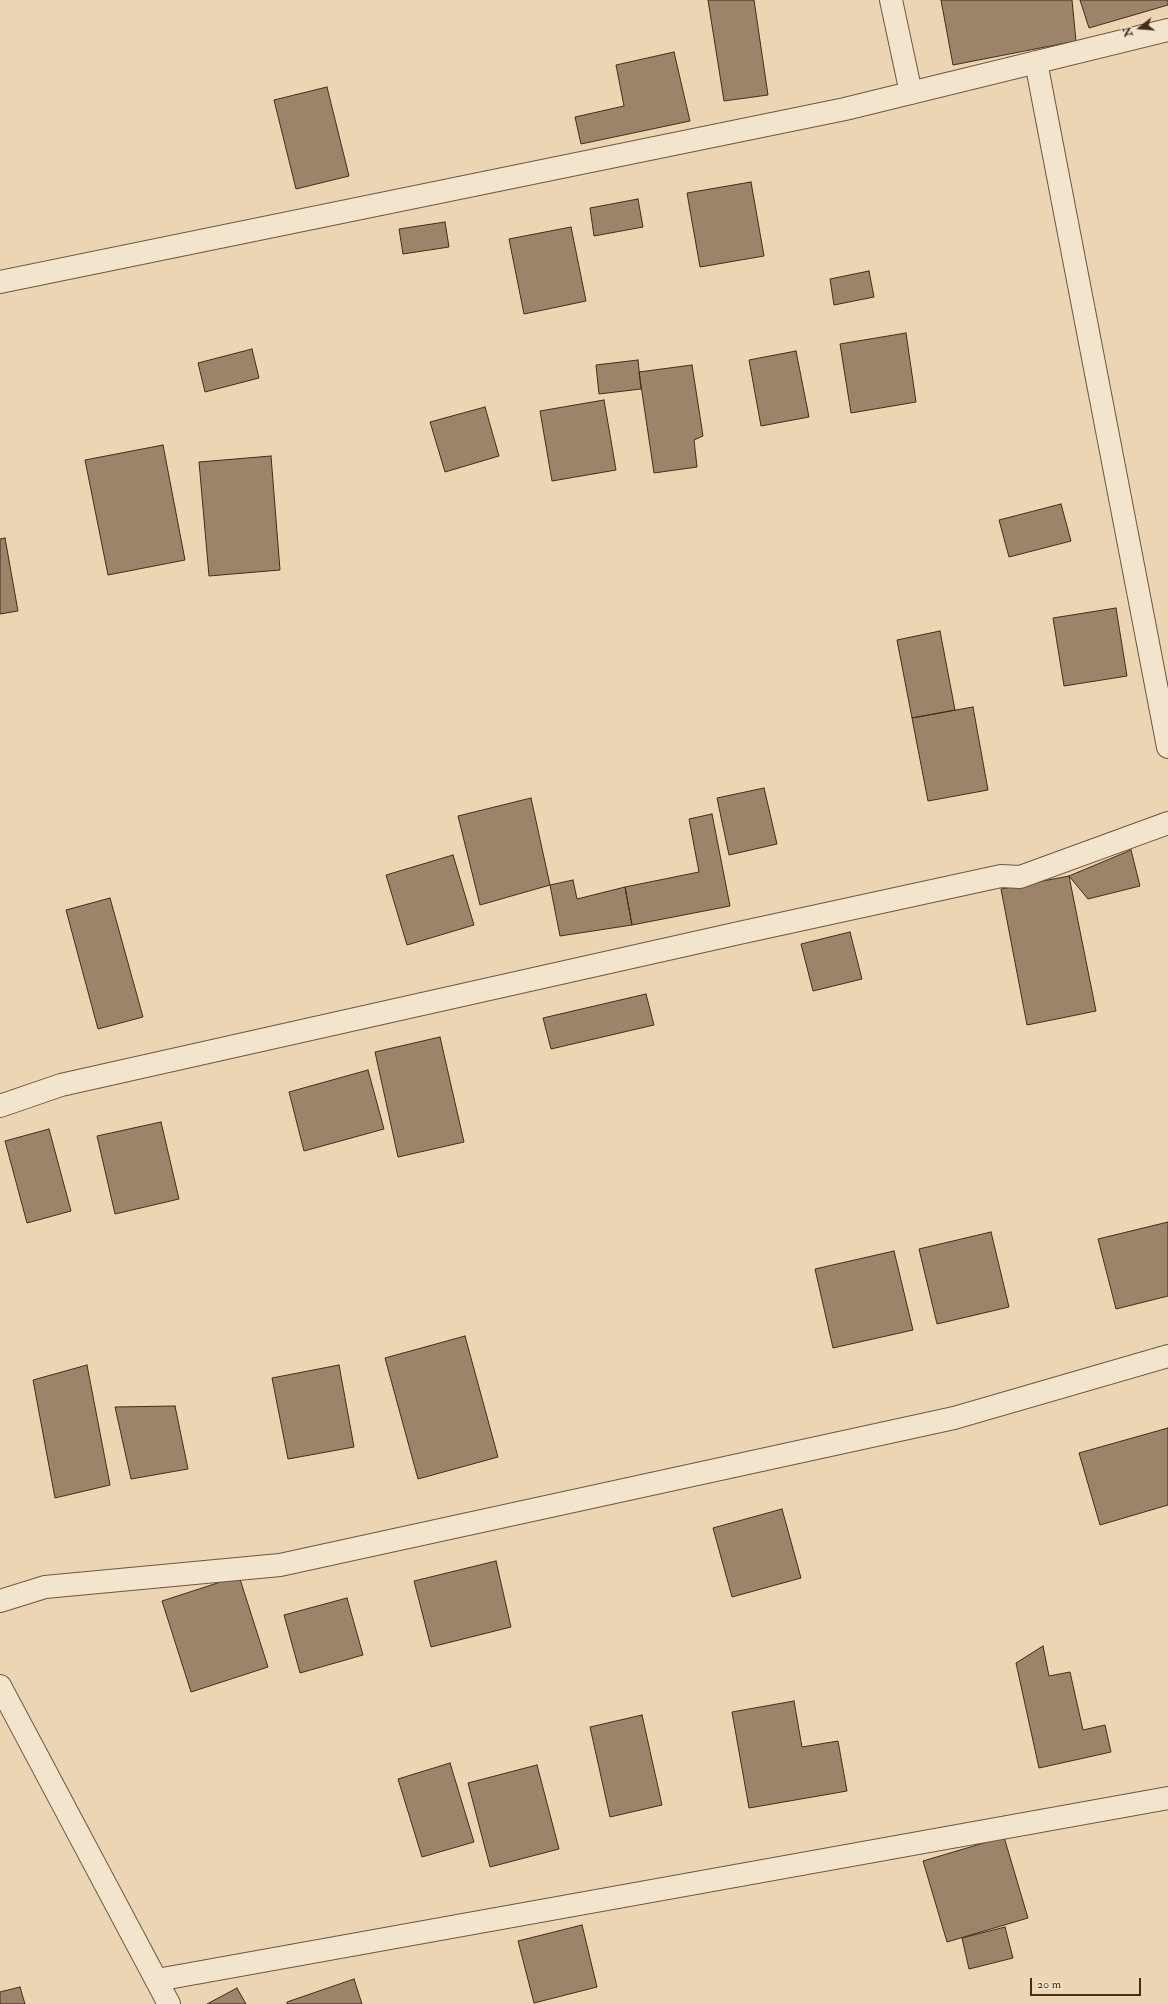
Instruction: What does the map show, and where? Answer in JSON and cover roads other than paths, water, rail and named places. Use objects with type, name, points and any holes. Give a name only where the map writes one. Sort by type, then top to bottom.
[{"type":"street","points":[[891,0],[911,93]]},
{"type":"street","points":[[0,282],[845,109],[1168,30]]},
{"type":"street","points":[[1036,62],[1168,747]]},
{"type":"street","points":[[0,1106],[60,1085],[739,932],[1001,876],[1020,877],[1168,823]]},
{"type":"street","points":[[0,1601],[45,1587],[280,1565],[954,1418],[1168,1356]]},
{"type":"street","points":[[0,1686],[169,2004]]},
{"type":"street","points":[[157,1980],[1168,1798]]}]
